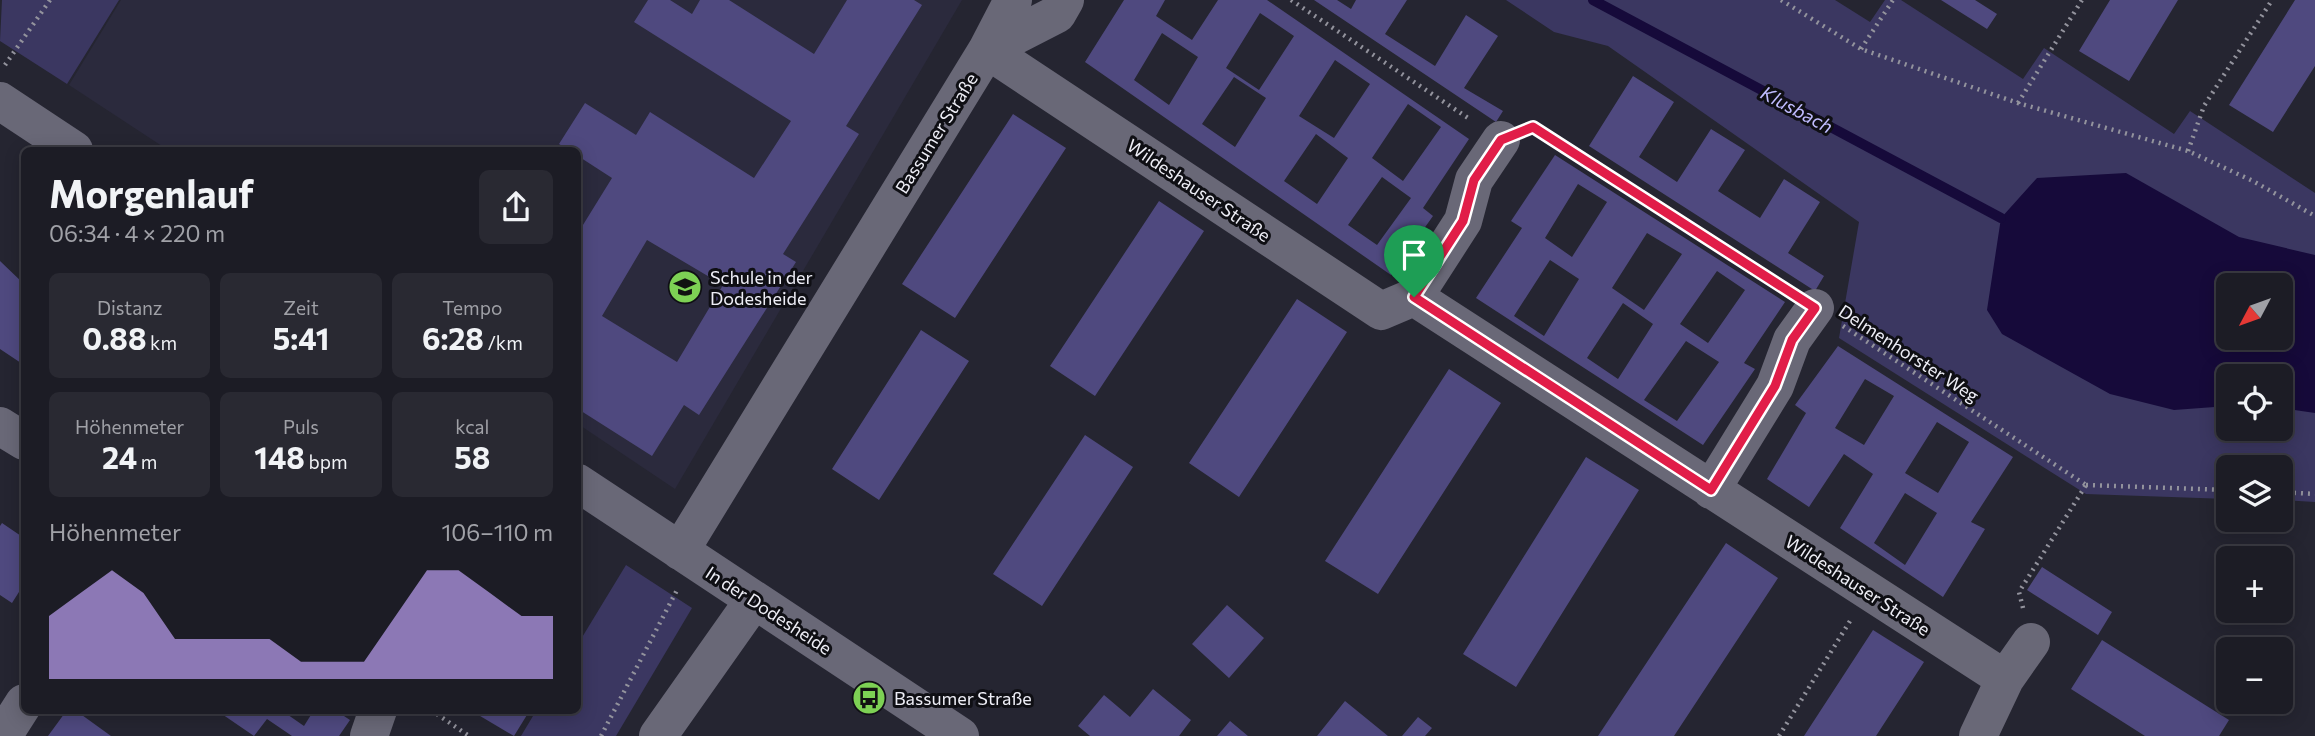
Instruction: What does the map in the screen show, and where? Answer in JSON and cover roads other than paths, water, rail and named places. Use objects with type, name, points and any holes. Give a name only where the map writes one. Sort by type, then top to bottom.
[{"type":"street","name":"Bassumer Straße","points":[[680,551],[987,50],[1013,0]]},
{"type":"street","points":[[987,50],[1056,14],[1065,0]]},
{"type":"street","name":"Wildeshauser Straße","points":[[987,50],[1381,311],[1414,297],[2005,679]]},
{"type":"street","points":[[0,101],[69,147]]},
{"type":"street","points":[[1414,297],[1463,221],[1474,180],[1501,140]]},
{"type":"street","points":[[1711,490],[1775,386],[1792,340],[1815,308]]},
{"type":"street","points":[[0,426],[21,439]]},
{"type":"street","name":"In der Dodesheide","points":[[581,485],[960,736]]},
{"type":"street","points":[[658,736],[754,600]]},
{"type":"street","points":[[1978,736],[2005,679],[2032,642]]},
{"type":"street","points":[[3,736],[21,708]]},
{"type":"street","points":[[369,736],[377,714]]},
{"type":"waterway","name":"Klusbach","points":[[1593,0],[2001,218]]},
{"type":"place","name":"Schule in der Dodesheide","points":[[685,287]]},
{"type":"place","name":"Bassumer Straße","points":[[869,698]]}]
